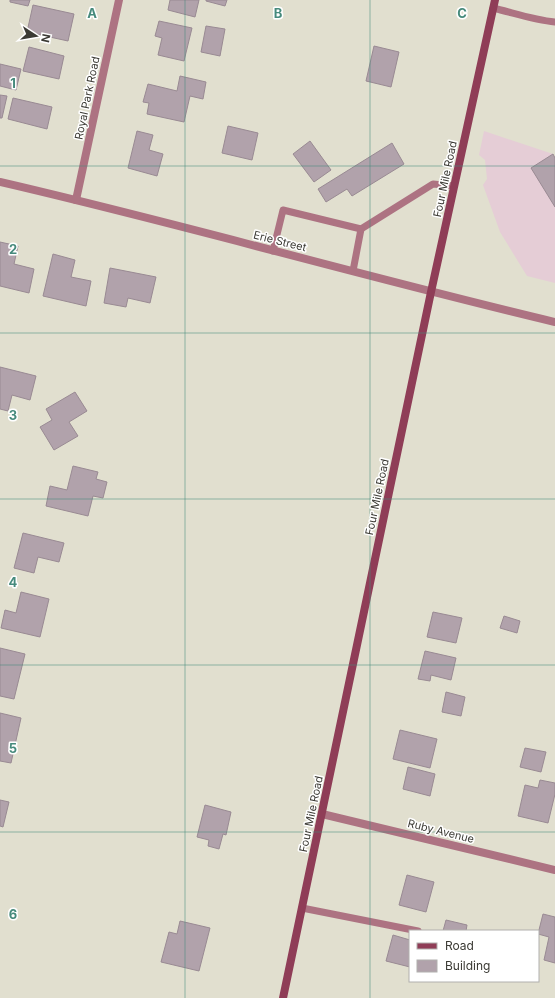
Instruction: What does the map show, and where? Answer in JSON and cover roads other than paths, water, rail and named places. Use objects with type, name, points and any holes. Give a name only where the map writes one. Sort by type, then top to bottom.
[{"type":"main road","name":"Four Mile Road","points":[[283,998],[431,292],[494,4]]},
{"type":"street","name":"Royal Park Road","points":[[76,200],[119,0]]},
{"type":"street","name":"Erie Street","points":[[0,182],[76,200],[431,292],[555,322]]},
{"type":"street","name":"Ruby Avenue","points":[[322,814],[555,870]]},
{"type":"lane","points":[[494,4],[533,18],[555,22]]},
{"type":"lane","points":[[273,251],[283,210],[361,229],[434,184],[454,186]]},
{"type":"lane","points":[[353,271],[361,229]]},
{"type":"lane","points":[[302,908],[413,930]]}]
